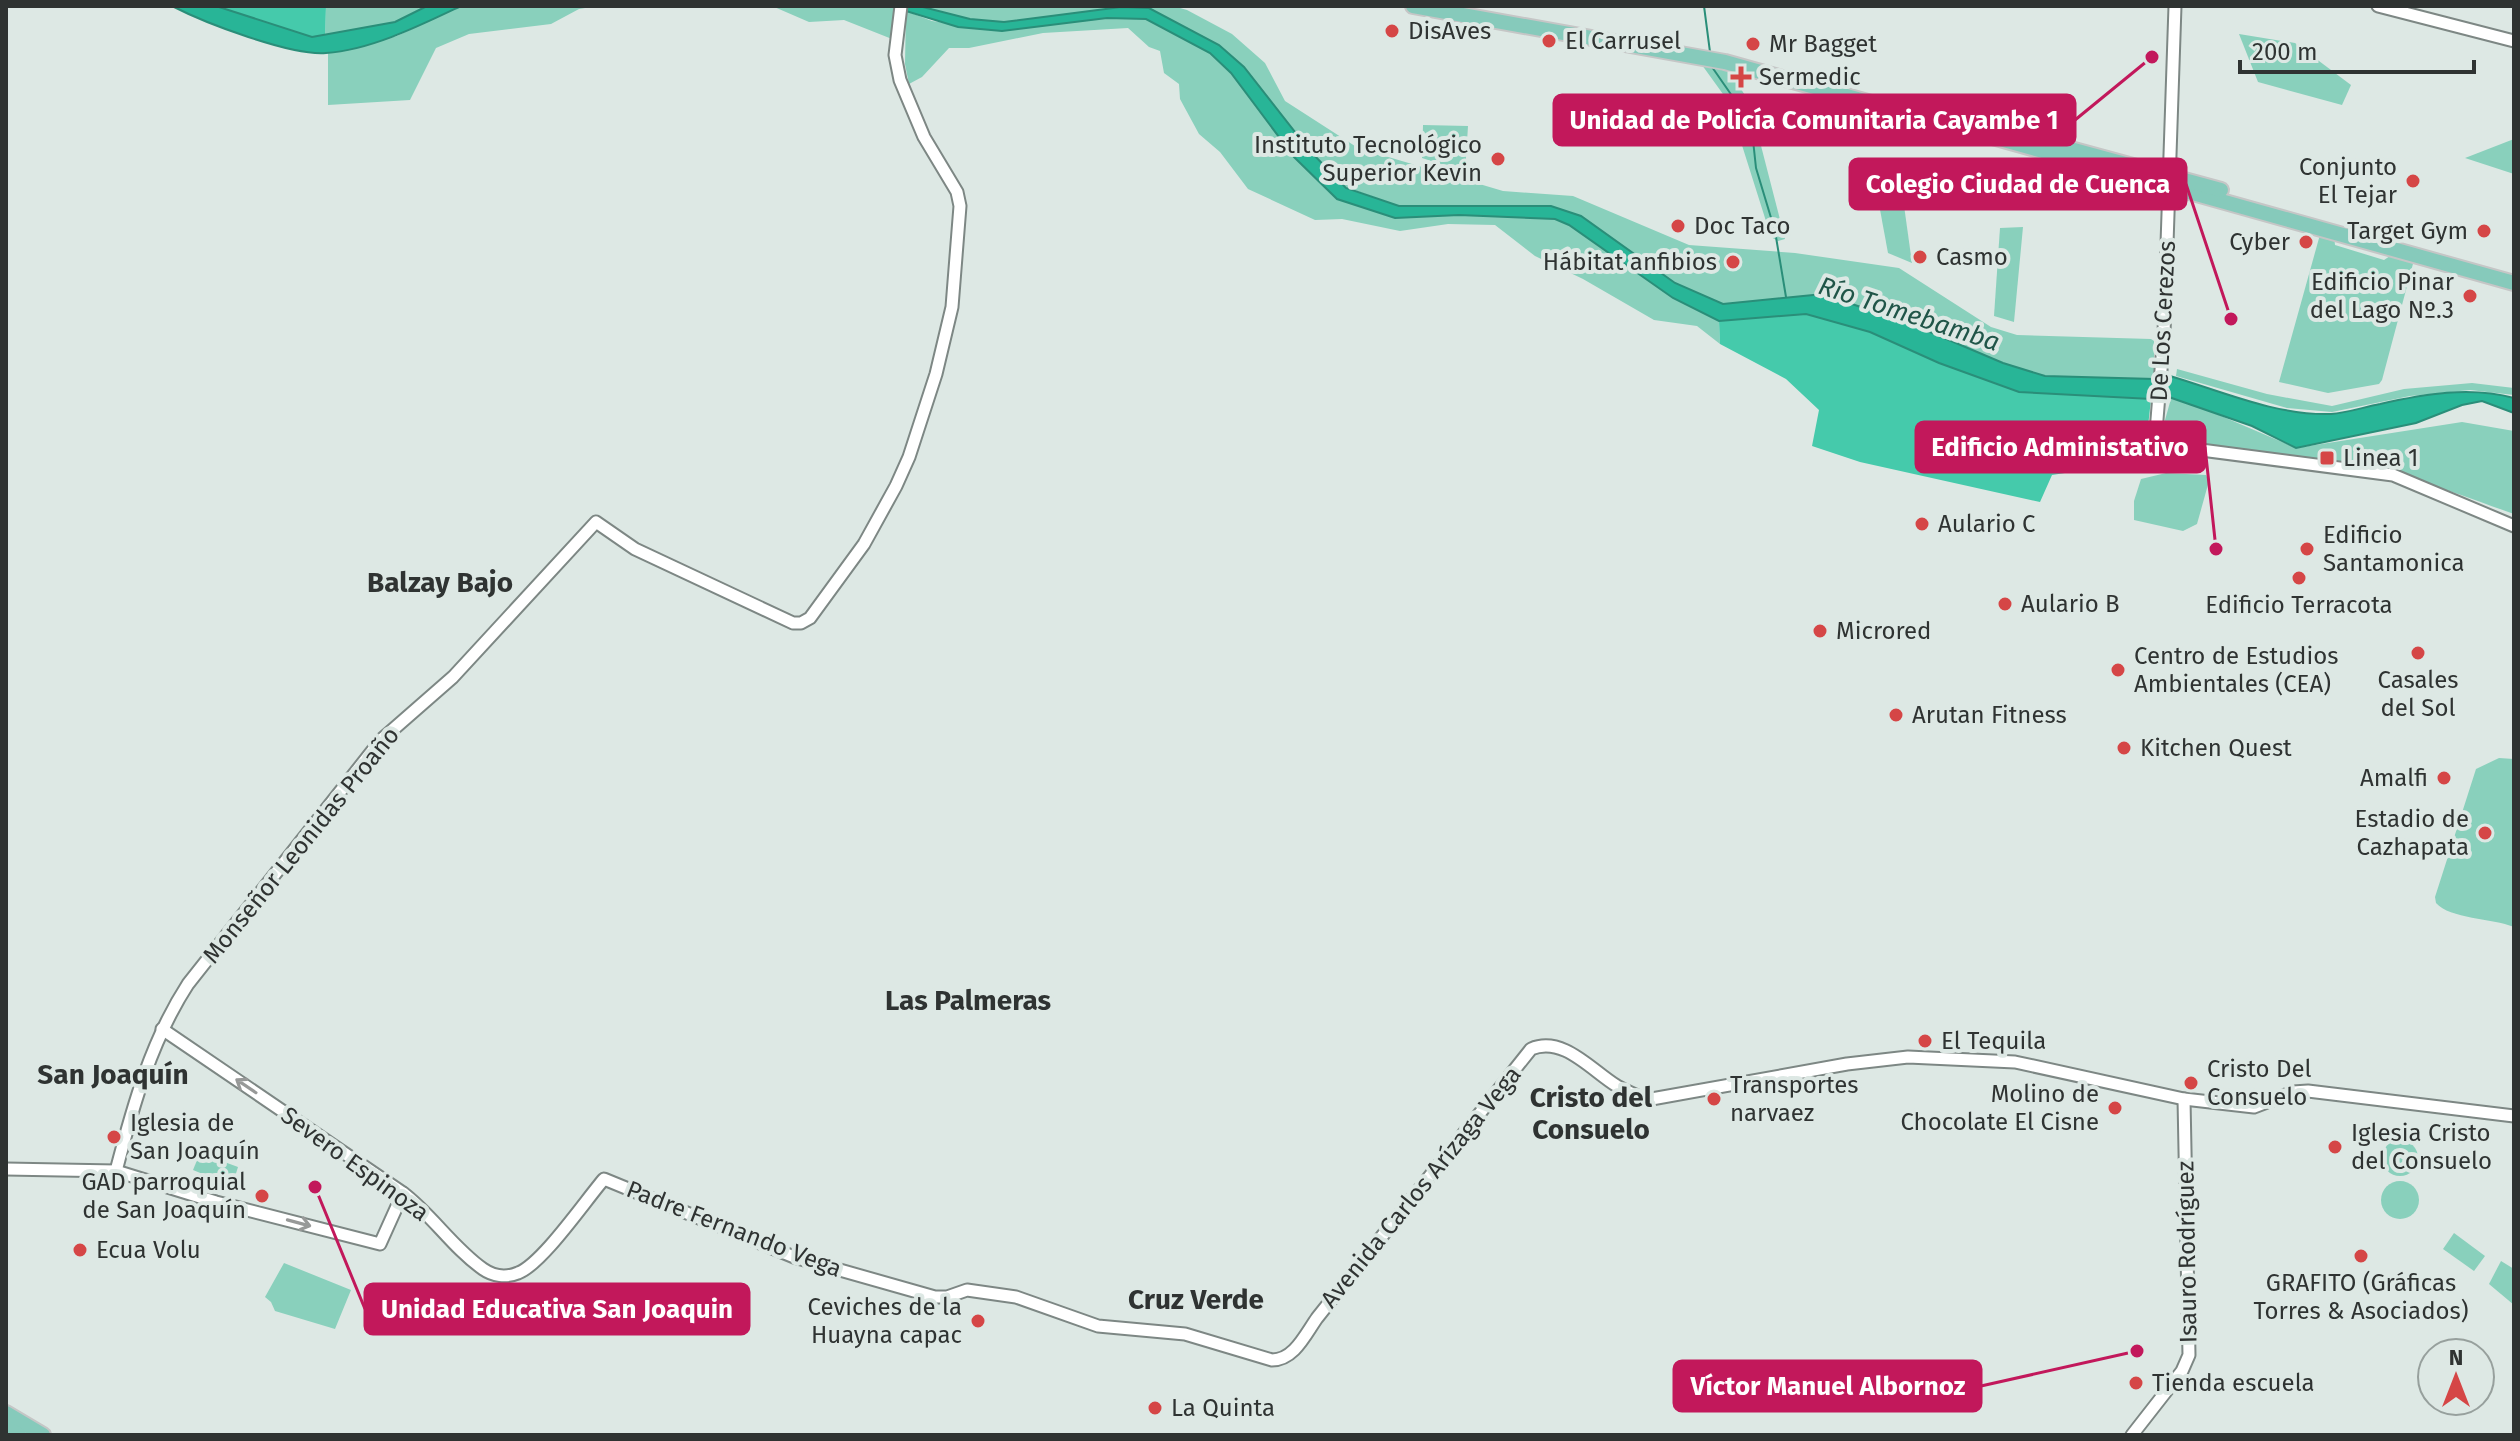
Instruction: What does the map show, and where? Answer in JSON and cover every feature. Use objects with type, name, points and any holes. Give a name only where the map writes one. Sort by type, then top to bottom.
[{"type":"main road","points":[[1413,6],[1695,51]]},
{"type":"main road","points":[[1469,6],[1726,58],[2514,274]]},
{"type":"main road","points":[[2170,181],[2514,283]]},
{"type":"main road","points":[[6,1413],[43,1435]]},
{"type":"main road","points":[[6,1427],[19,1435]]},
{"type":"street","name":"Monseñor Leonidas Proaño","points":[[116,1171],[129,1121],[162,1029],[188,984],[381,740],[453,677],[596,522],[635,549],[740,596],[782,619],[801,623],[810,618],[864,544],[909,457],[932,384],[952,307],[961,213],[959,198],[924,137],[904,93],[897,68],[901,6]]},
{"type":"street","name":"De Los Cerezos","points":[[2175,6],[2162,369],[2155,444],[2393,475],[2514,526]]},
{"type":"street","points":[[2378,6],[2514,41]]},
{"type":"street","name":"Severo Espinoza","points":[[162,1029],[403,1193],[484,1270],[506,1276],[519,1273],[534,1263],[604,1179]]},
{"type":"street","name":"Avenida Carlos Arízaga Vega","points":[[1283,1360],[1292,1353],[1531,1049],[1539,1046],[1560,1048],[1617,1086],[1646,1100],[1847,1064],[1908,1057],[2015,1062],[2184,1099],[2254,1107],[2293,1092],[2308,1091],[2512,1117]]},
{"type":"street","name":"Isauro Rodríguez","points":[[2132,1435],[2182,1371],[2189,1355],[2184,1099]]},
{"type":"street","points":[[6,1169],[116,1171],[216,1202],[380,1244],[403,1193]]},
{"type":"street","name":"Padre Fernando Vega","points":[[604,1179],[794,1257],[935,1297],[979,1290],[1016,1297],[1098,1326],[1185,1334],[1272,1360],[1283,1360]]},
{"type":"shaded area","points":[[172,6],[216,6],[312,37],[395,22],[427,6],[461,6],[378,42],[343,51],[311,53],[226,29]]},
{"type":"shaded area","points":[[200,6],[326,6],[325,37],[313,38]]},
{"type":"shaded area","points":[[326,6],[427,6],[395,22],[325,37]]},
{"type":"shaded area","points":[[461,6],[597,6],[579,9],[551,24],[469,34],[436,48],[410,100],[328,105],[328,53],[397,36]]},
{"type":"shaded area","points":[[772,6],[895,8],[892,39],[844,20],[809,22]]},
{"type":"shaded area","points":[[906,6],[919,6],[970,19],[1004,22],[1121,7],[1149,8],[1219,45],[1244,67],[1310,151],[1346,188],[1399,206],[1551,206],[1581,216],[1675,283],[1723,304],[1823,294],[2045,376],[2154,379],[2151,399],[2019,392],[1939,363],[1870,332],[1806,314],[1719,321],[1673,298],[1569,225],[1555,219],[1459,215],[1395,218],[1337,199],[1294,157],[1231,73],[1210,53],[1146,19],[1107,18],[1002,31],[958,27],[906,11]]},
{"type":"shaded area","points":[[919,6],[1173,6],[1187,10],[1232,34],[1265,63],[1285,101],[1358,148],[1503,191],[1573,196],[1689,245],[1795,253],[1899,268],[1991,327],[2017,335],[2151,339],[2154,341],[2154,379],[2045,376],[1823,294],[1723,304],[1675,283],[1581,216],[1551,206],[1399,206],[1346,187],[1310,151],[1244,67],[1219,45],[1149,8],[1121,7],[1004,22],[970,19]]},
{"type":"shaded area","points":[[906,11],[932,21],[1002,31],[1107,18],[1146,19],[1210,53],[1231,73],[1294,157],[1331,192],[1395,218],[1459,215],[1555,219],[1569,225],[1673,298],[1719,321],[1720,344],[1697,326],[1654,320],[1583,279],[1535,256],[1495,225],[1448,224],[1400,231],[1342,219],[1315,220],[1248,189],[1220,152],[1199,134],[1180,99],[1179,84],[1164,73],[1160,51],[1149,47],[1128,28],[1043,33],[969,48],[949,48],[922,77],[909,84],[905,64]]},
{"type":"shaded area","points":[[2239,34],[2295,43],[2351,85],[2342,105],[2258,82]]},
{"type":"shaded area","points":[[1702,65],[1730,72],[1750,103],[1785,239],[1778,241],[1771,237],[1728,101]]},
{"type":"shaded area","points":[[1423,125],[1468,126],[1465,172],[1422,158]]},
{"type":"shaded area","points":[[2514,139],[2514,174],[2465,158]]},
{"type":"shaded area","points":[[1901,184],[1912,263],[1888,253],[1876,188]]},
{"type":"shaded area","points":[[2023,227],[2014,322],[1994,316],[2000,228]]},
{"type":"shaded area","points":[[2321,231],[2334,236],[2335,245],[2384,260],[2393,254],[2414,260],[2379,384],[2328,393],[2279,382]]},
{"type":"shaded area","points":[[1806,314],[1870,332],[1939,363],[2019,392],[2151,399],[2145,454],[2123,464],[2052,475],[2040,502],[1860,462],[1812,446],[1819,410],[1786,379],[1720,344],[1719,321]]},
{"type":"shaded area","points":[[2177,369],[2267,394],[2332,406],[2404,389],[2472,383],[2514,388],[2514,395],[2470,390],[2410,396],[2332,412],[2287,408],[2176,376]]},
{"type":"shaded area","points":[[2170,376],[2270,407],[2311,414],[2337,413],[2413,397],[2464,392],[2514,398],[2514,413],[2482,401],[2462,405],[2416,423],[2296,448],[2252,426],[2163,395],[2165,380]]},
{"type":"shaded area","points":[[2172,395],[2296,448],[2462,422],[2514,431],[2514,514],[2379,470],[2331,461],[2202,447],[2160,438]]},
{"type":"shaded area","points":[[2166,473],[2206,475],[2209,481],[2197,524],[2183,531],[2134,520],[2134,501],[2141,479]]},
{"type":"shaded area","name":"Estadio de Cazhapata","points":[[2499,758],[2514,759],[2514,927],[2451,912],[2436,903],[2435,897],[2476,769]]},
{"type":"shaded area","points":[[2400,1140],[2413,1145],[2418,1158],[2413,1171],[2400,1176],[2387,1171],[2382,1158],[2387,1145]]},
{"type":"shaded area","points":[[200,1153],[238,1167],[232,1186],[193,1170]]},
{"type":"shaded area","points":[[2400,1181],[2413,1187],[2419,1200],[2413,1213],[2400,1219],[2387,1213],[2381,1200],[2387,1187]]},
{"type":"shaded area","points":[[2454,1233],[2485,1256],[2474,1271],[2443,1249]]},
{"type":"shaded area","points":[[2501,1261],[2514,1269],[2514,1305],[2489,1284]]},
{"type":"shaded area","points":[[284,1263],[351,1290],[335,1329],[275,1311],[265,1297]]},
{"type":"waterway","points":[[1704,6],[1710,52]]},
{"type":"waterway","points":[[1712,67],[1737,103],[1753,140],[1756,168],[1775,231],[1786,297]]},
{"type":"place","name":"DisAves","points":[[1392,31]]},
{"type":"place","name":"El Carrusel","points":[[1549,41]]},
{"type":"place","name":"Mr Bagget","points":[[1753,44]]},
{"type":"place","name":"Unidad de Policía Comunitaria Cayambe 1","points":[[2152,57]]},
{"type":"place","name":"Sermedic","points":[[1741,77]]},
{"type":"place","name":"Instituto Tecnológico Superior Kevin","points":[[1498,159]]},
{"type":"place","name":"Conjunto El Tejar","points":[[2413,181]]},
{"type":"place","name":"Doc Taco","points":[[1678,226]]},
{"type":"place","name":"Target Gym","points":[[2484,231]]},
{"type":"place","name":"Cyber","points":[[2306,242]]},
{"type":"place","name":"Casmo","points":[[1920,257]]},
{"type":"place","name":"Hábitat anfibios","points":[[1733,262]]},
{"type":"place","name":"Edificio Pinar del Lago Nº.3","points":[[2470,296]]},
{"type":"place","name":"Colegio Ciudad de Cuenca","points":[[2231,319]]},
{"type":"place","name":"Linea 1","points":[[2327,458]]},
{"type":"place","name":"Aulario C","points":[[1922,524]]},
{"type":"place","name":"Edificio Administativo","points":[[2216,549]]},
{"type":"place","name":"Edificio Santamonica","points":[[2307,549]]},
{"type":"place","name":"Edificio Terracota","points":[[2299,578]]},
{"type":"place","name":"Aulario B","points":[[2005,604]]},
{"type":"place","name":"Microred","points":[[1820,631]]},
{"type":"place","name":"Casales del Sol","points":[[2418,653]]},
{"type":"place","name":"Centro de Estudios Ambientales (CEA)","points":[[2118,670]]},
{"type":"place","name":"Arutan Fitness","points":[[1896,715]]},
{"type":"place","name":"Kitchen Quest","points":[[2124,748]]},
{"type":"place","name":"Amalfi","points":[[2444,778]]},
{"type":"place","name":"Estadio de Cazhapata","points":[[2485,833]]},
{"type":"place","name":"El Tequila","points":[[1925,1041]]},
{"type":"place","name":"Cristo Del Consuelo","points":[[2191,1083]]},
{"type":"place","name":"Transportes narvaez","points":[[1714,1099]]},
{"type":"place","name":"Molino de Chocolate El Cisne","points":[[2115,1108]]},
{"type":"place","name":"Iglesia de San Joaquín","points":[[114,1137]]},
{"type":"place","name":"Iglesia Cristo del Consuelo","points":[[2335,1147]]},
{"type":"place","name":"Unidad Educativa San Joaquin","points":[[315,1187]]},
{"type":"place","name":"GAD parroquial de San Joaquín","points":[[262,1196]]},
{"type":"place","name":"Ecua Volu","points":[[80,1250]]},
{"type":"place","name":"GRAFITO (Gráficas Torres & Asociados)","points":[[2361,1256]]},
{"type":"place","name":"Ceviches de la Huayna capac","points":[[978,1321]]},
{"type":"place","name":"Víctor Manuel Albornoz","points":[[2137,1351]]},
{"type":"place","name":"Tienda escuela","points":[[2136,1383]]},
{"type":"place","name":"La Quinta","points":[[1155,1408]]},
{"type":"district","name":"Balzay Bajo","points":[[440,582]]},
{"type":"district","name":"Las Palmeras","points":[[968,1000]]},
{"type":"district","name":"San Joaquín","points":[[113,1074]]},
{"type":"district","name":"Cristo del Consuelo","points":[[1591,1113]]},
{"type":"district","name":"Cruz Verde","points":[[1196,1299]]},
{"type":"water label","name":"Río Tomebamba","points":[[1909,314]]}]
